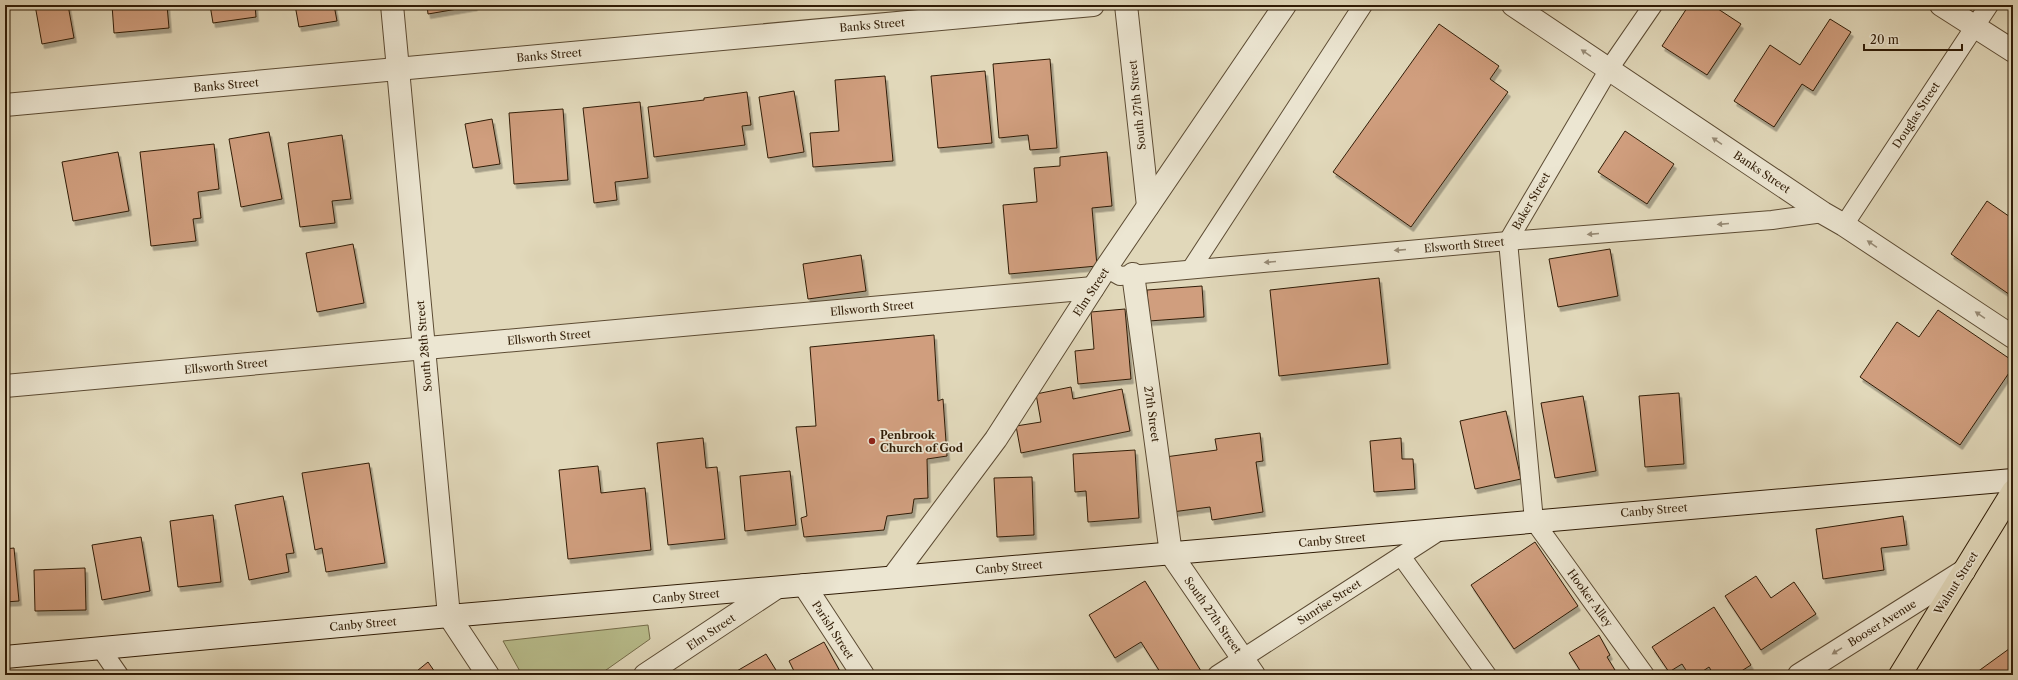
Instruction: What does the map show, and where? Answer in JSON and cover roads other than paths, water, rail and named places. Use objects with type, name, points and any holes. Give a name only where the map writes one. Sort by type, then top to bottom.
[{"type":"main road","name":"Walnut Street","points":[[1900,675],[2013,491]]},
{"type":"street","name":"South 28th Street","points":[[392,5],[449,616],[488,675]]},
{"type":"street","name":"Banks Street","points":[[5,105],[1093,5]]},
{"type":"street","name":"South 27th Street","points":[[1126,5],[1148,206]]},
{"type":"street","name":"Elm Street","points":[[893,577],[996,439],[1106,268],[1285,5]]},
{"type":"street","name":"Banks Street","points":[[1513,5],[1823,213],[1844,225],[2013,337]]},
{"type":"street","points":[[1941,5],[2013,51]]},
{"type":"street","name":"27th Street","points":[[1134,274],[1171,554]]},
{"type":"street","name":"Ellsworth Street","points":[[5,386],[1093,288]]},
{"type":"street","name":"Canby Street","points":[[5,657],[449,616],[2013,480]]},
{"type":"street","name":"South 27th Street","points":[[1171,554],[1249,667]]},
{"type":"street","name":"Booser Avenue","points":[[1799,675],[1964,571]]},
{"type":"street","name":"Parish Street","points":[[804,585],[862,675]]},
{"type":"street","name":"Elm Street","points":[[645,675],[776,588]]},
{"type":"lane","points":[[1191,269],[1363,5]]},
{"type":"lane","name":"Baker Street","points":[[1534,521],[1508,241],[1609,69],[1653,5]]},
{"type":"lane","name":"Douglas Street","points":[[1844,225],[1989,5]]},
{"type":"lane","name":"Elsworth Street","points":[[1106,268],[1120,276],[1508,241],[1762,221],[1823,213]]},
{"type":"lane","name":"Hooker Alley","points":[[1534,521],[1645,675]]},
{"type":"lane","name":"Sunrise Street","points":[[1217,675],[1249,667],[1401,556],[1440,530]]},
{"type":"lane","points":[[1401,556],[1487,675]]},
{"type":"lane","points":[[101,649],[119,675]]},
{"type":"place","name":"Penbrook Church of God","points":[[872,441]]}]
